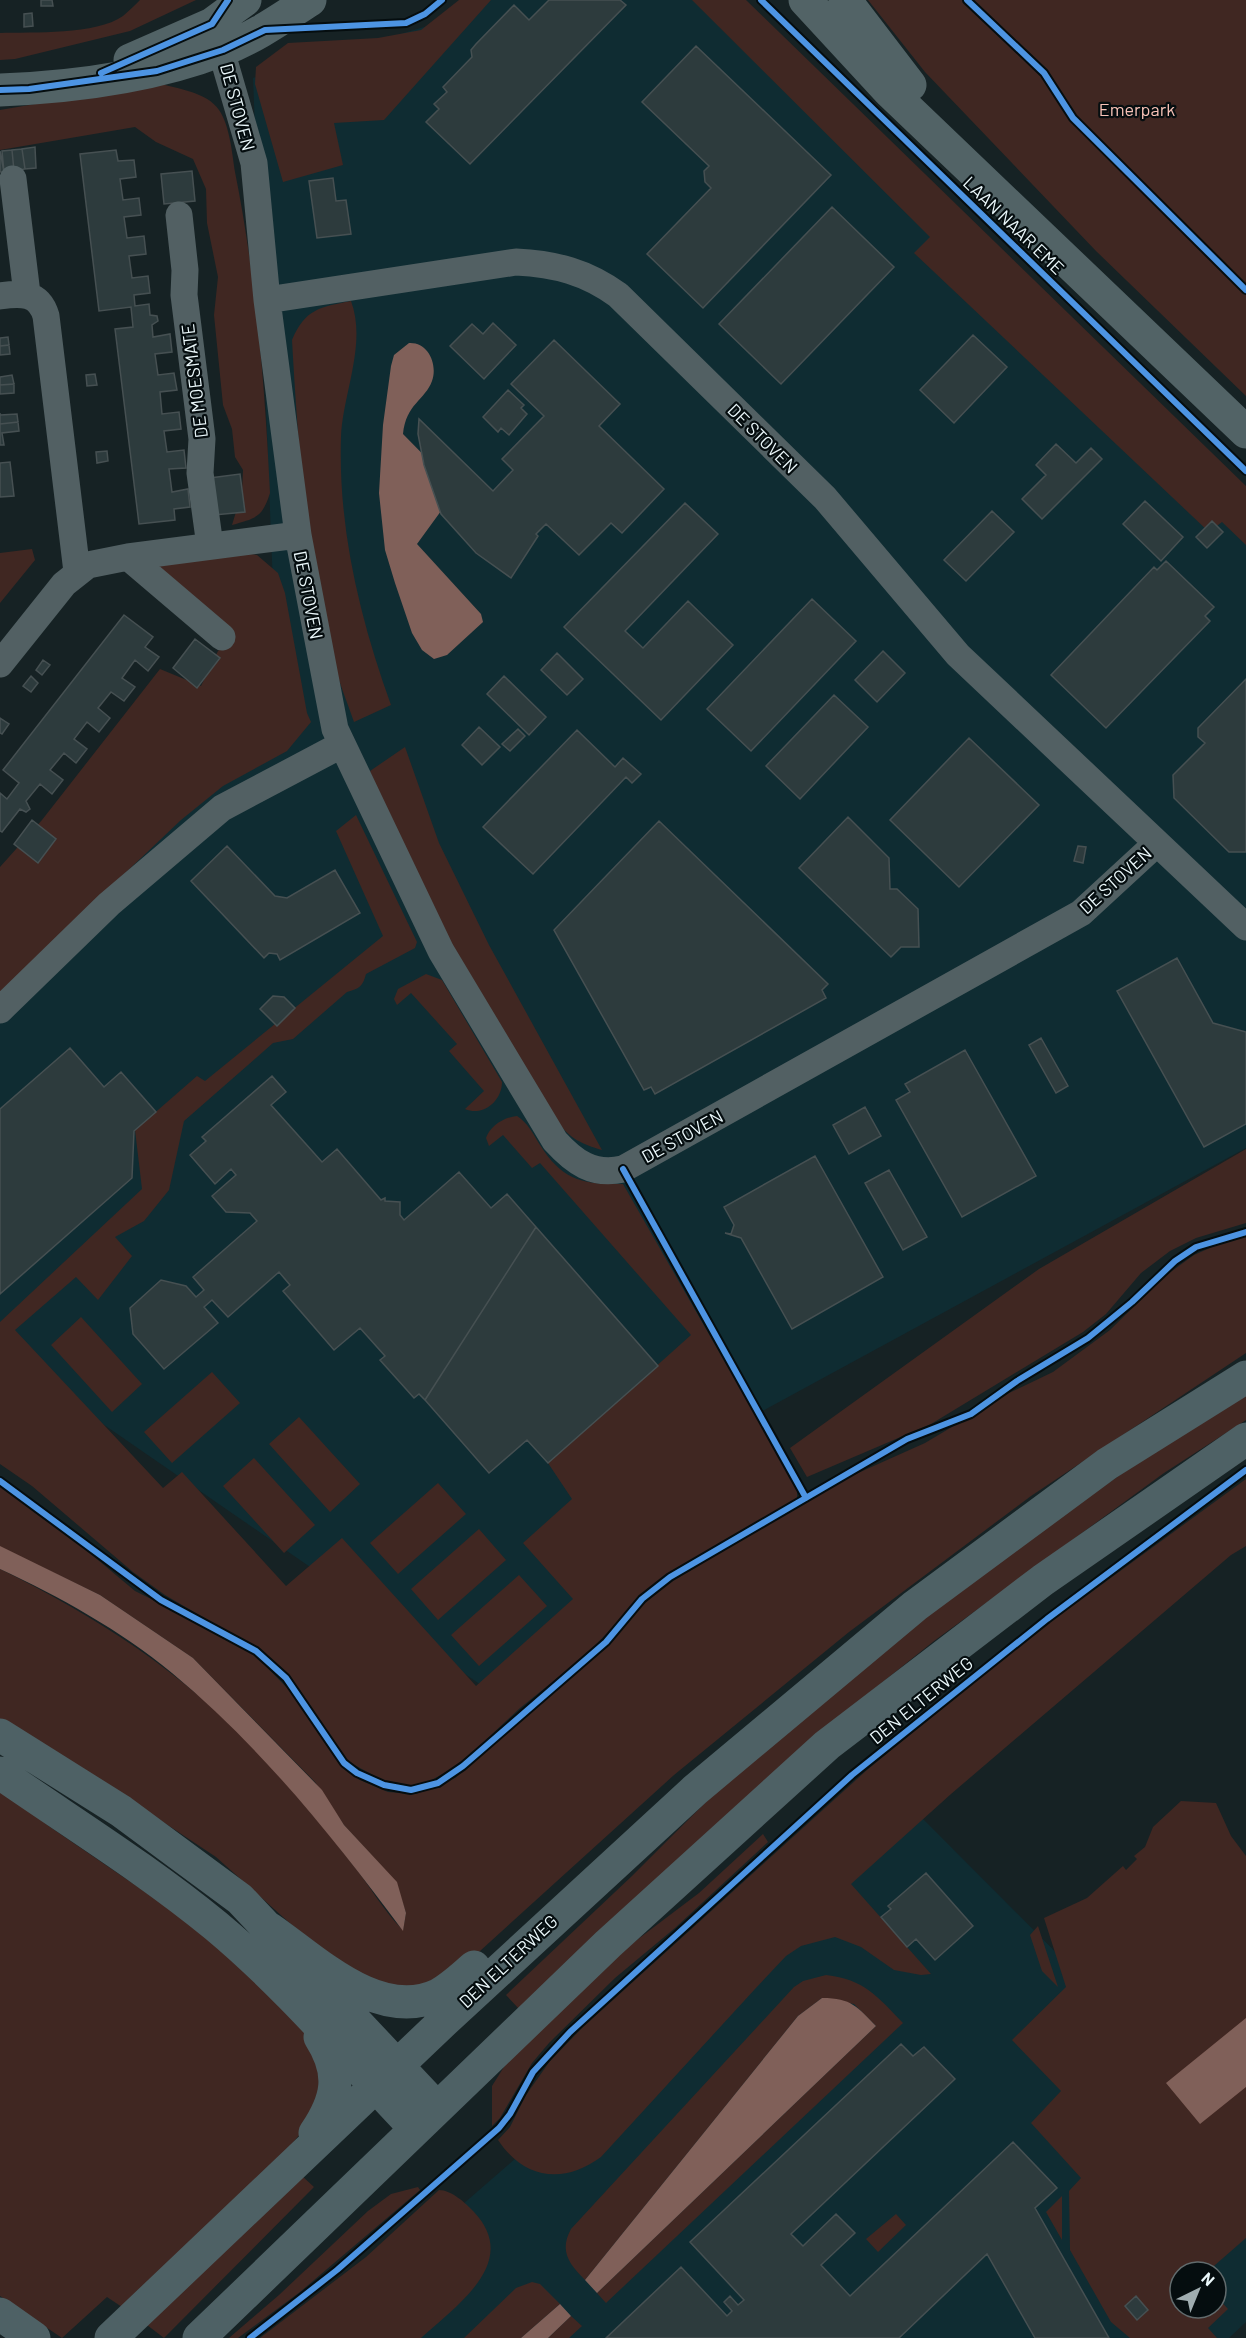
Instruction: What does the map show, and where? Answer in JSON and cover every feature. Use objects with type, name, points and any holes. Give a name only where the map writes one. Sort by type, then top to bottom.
[{"type":"main road","name":"DEN ELTERWEG","points":[[122,2328],[282,2174],[659,1820],[915,1606],[1107,1464],[1246,1377]]},
{"type":"main road","name":"DEN ELTERWEG","points":[[199,2338],[425,2118],[708,1851],[827,1745],[1053,1573],[1246,1438]]},
{"type":"main road","points":[[270,1929],[350,1985],[377,1998],[410,2000],[436,1996],[476,1965],[682,1775],[801,1681],[915,1606]]},
{"type":"main road","points":[[0,1735],[77,1781],[166,1841],[240,1899],[270,1929],[386,2076],[425,2118]]},
{"type":"main road","points":[[0,1773],[207,1919],[296,2002],[386,2076]]},
{"type":"main road","points":[[282,2174],[329,2113],[336,2086],[334,2067],[328,2050],[296,2002]]},
{"type":"main road","points":[[0,2314],[34,2338]]},
{"type":"street","points":[[218,37],[245,0]]},
{"type":"street","points":[[0,90],[82,82],[157,71],[218,37],[265,30],[310,0]]},
{"type":"street","name":"LAAN NAAR EME","points":[[805,0],[889,91],[1246,432]]},
{"type":"street","name":"LAAN NAAR EME","points":[[845,0],[898,72],[940,118],[1015,210]]},
{"type":"street","name":"DE STOVEN","points":[[218,37],[254,162],[267,300],[298,535],[335,729],[441,951],[555,1141],[569,1156],[586,1167],[608,1172],[622,1168],[1081,913],[1157,843]]},
{"type":"street","points":[[12,179],[27,294]]},
{"type":"street","name":"DE MOESMATE","points":[[179,215],[185,270],[184,295],[202,439],[200,473],[210,546]]},
{"type":"street","name":"DE STOVEN","points":[[267,300],[516,262],[556,266],[598,280],[618,295],[825,498],[958,655],[1246,927]]},
{"type":"street","points":[[0,296],[27,294],[39,302],[46,316],[77,572]]},
{"type":"street","name":"LAAN NAAR EME","points":[[1174,362],[1246,424]]},
{"type":"street","points":[[0,664],[64,584],[77,572],[100,561],[298,535]]},
{"type":"street","points":[[128,557],[222,637]]},
{"type":"street","points":[[0,1010],[109,904],[222,808],[341,745]]},
{"type":"shaded area","points":[[471,0],[696,0],[1246,541],[1246,1148],[755,1415],[494,1694],[0,1353],[0,957],[279,739],[253,78],[454,18]]},
{"type":"shaded area","points":[[409,343],[426,350],[432,361],[434,374],[429,388],[408,416],[403,434],[457,489],[417,544],[481,614],[483,622],[447,655],[434,659],[422,650],[412,633],[395,583],[385,550],[379,493],[383,425],[391,366],[394,355]]},
{"type":"shaded area","points":[[0,1546],[100,1595],[193,1658],[322,1790],[344,1825],[397,1882],[406,1913],[403,1931],[323,1828],[236,1731],[172,1673],[132,1643],[67,1603],[0,1569]]},
{"type":"shaded area","points":[[915,1811],[1246,2143],[1246,2322],[1229,2338],[309,2338]]},
{"type":"shaded area","points":[[822,1998],[832,1998],[853,2005],[876,2026],[597,2293],[585,2280],[798,2016]]},
{"type":"shaded area","points":[[1246,2018],[1246,2087],[1200,2124],[1166,2083]]},
{"type":"shaded area","points":[[560,2304],[571,2316],[548,2338],[521,2338]]},
{"type":"green space","points":[[140,0],[196,0],[130,31],[15,59],[0,60],[0,33],[64,31],[97,27],[123,16]]},
{"type":"green space","points":[[459,0],[491,0],[384,120],[334,123],[343,165],[283,182],[255,84],[256,67],[288,43],[378,38],[421,30]]},
{"type":"green space","points":[[692,0],[746,0],[1246,486],[1246,545],[1222,522],[1209,532],[914,253],[930,237]]},
{"type":"green space","name":"Emerpark","points":[[868,0],[1246,0],[1246,396],[1096,251],[925,72]]},
{"type":"green space","points":[[158,83],[200,95],[214,104],[223,116],[230,140],[249,251],[265,412],[270,493],[264,508],[257,516],[232,525],[242,492],[243,470],[235,457],[232,429],[223,405],[214,315],[218,277],[207,223],[206,189],[193,159],[156,142],[135,127],[0,150],[0,110]]},
{"type":"green space","points":[[351,301],[356,334],[353,369],[341,437],[343,506],[347,540],[361,607],[391,705],[354,722],[333,661],[316,582],[300,461],[292,340],[302,322],[315,311]]},
{"type":"green space","points":[[32,549],[35,560],[0,603],[0,553]]},
{"type":"green space","points":[[244,553],[257,555],[278,573],[285,593],[307,713],[311,722],[287,751],[223,786],[181,820],[0,992],[0,867],[42,820],[160,669],[201,686],[218,651],[229,640],[155,570],[155,560]]},
{"type":"green space","points":[[405,747],[439,843],[489,945],[602,1150],[577,1140],[558,1122],[454,951],[407,861],[370,771]]},
{"type":"green space","points":[[356,815],[417,942],[415,948],[366,974],[360,986],[347,992],[293,1039],[273,1043],[184,1121],[169,1190],[144,1221],[115,1237],[132,1256],[98,1300],[76,1277],[15,1330],[163,1488],[182,1472],[286,1586],[342,1538],[476,1686],[573,1599],[523,1543],[572,1499],[548,1463],[691,1335],[540,1163],[532,1168],[503,1135],[489,1146],[486,1138],[494,1126],[503,1120],[517,1116],[527,1125],[548,1157],[565,1173],[585,1181],[623,1184],[797,1488],[797,1499],[652,1586],[585,1656],[520,1708],[459,1765],[428,1782],[413,1786],[384,1781],[349,1762],[337,1749],[300,1690],[266,1654],[165,1595],[133,1572],[32,1486],[0,1464],[0,1322],[142,1189],[135,1130],[197,1076],[205,1081],[383,936],[336,831]]},
{"type":"green space","points":[[426,974],[442,980],[502,1082],[499,1095],[485,1109],[472,1111],[465,1109],[484,1091],[449,1051],[457,1044],[411,993],[397,1005],[394,999],[398,989]]},
{"type":"green space","points":[[1246,1149],[1246,1223],[1196,1238],[1170,1251],[1141,1273],[1106,1314],[1083,1332],[931,1424],[807,1477],[790,1448],[1039,1269]]},
{"type":"green space","points":[[1246,1235],[1246,1353],[1031,1496],[849,1632],[674,1775],[469,1961],[431,1988],[386,1991],[332,1961],[216,1857],[136,1804],[0,1721],[0,1569],[108,1629],[142,1652],[206,1702],[265,1760],[299,1799],[403,1930],[406,1913],[396,1882],[344,1825],[315,1782],[193,1658],[100,1595],[0,1547],[0,1478],[135,1591],[228,1637],[254,1654],[290,1691],[335,1758],[360,1780],[388,1792],[416,1794],[455,1778],[592,1658],[653,1595],[671,1582],[829,1486],[925,1443],[1009,1393],[1053,1372],[1110,1330],[1165,1276],[1194,1255],[1232,1238]]},
{"type":"green space","points":[[81,1317],[142,1384],[112,1412],[51,1345]]},
{"type":"green space","points":[[212,1372],[240,1403],[172,1463],[144,1432]]},
{"type":"green space","points":[[1246,1387],[1246,1420],[1164,1473],[934,1641],[824,1729],[519,2009],[506,1995],[632,1876],[710,1798],[951,1593]]},
{"type":"green space","points":[[299,1417],[360,1484],[330,1512],[269,1444]]},
{"type":"green space","points":[[254,1458],[315,1525],[284,1553],[223,1486]]},
{"type":"green space","points":[[1246,1479],[1246,1546],[1231,1555],[951,1794],[851,1884],[931,1974],[921,1975],[894,1970],[861,1947],[835,1937],[801,1946],[786,1956],[601,2157],[573,2172],[545,2174],[532,2170],[508,2153],[498,2140],[510,2127],[526,2095],[550,2061],[582,2028],[867,1770],[1011,1651]]},
{"type":"green space","points":[[438,1483],[466,1514],[398,1574],[370,1543]]},
{"type":"green space","points":[[479,1529],[506,1560],[438,1620],[411,1589]]},
{"type":"green space","points":[[519,1575],[547,1606],[479,1666],[451,1635]]},
{"type":"green space","points":[[0,1787],[50,1827],[192,1924],[283,2008],[309,2038],[323,2084],[307,2126],[290,2146],[122,2307],[107,2297],[62,2338],[0,2296]]},
{"type":"green space","points":[[1181,1801],[1216,1803],[1231,1836],[1246,1856],[1246,2238],[1221,2260],[1168,2260],[1168,2320],[1216,2320],[1208,2328],[1217,2338],[1130,2338],[1111,2322],[1070,2250],[1069,2191],[1081,2178],[1031,2123],[1061,2091],[1012,2040],[1066,1987],[1044,1918],[1087,1898],[1123,1866],[1126,1870],[1137,1859],[1134,1856],[1145,1847],[1153,1827]]},
{"type":"green space","points":[[763,1834],[768,1842],[675,1928],[615,1978],[549,2043],[532,2063],[500,2118],[492,2126],[492,2086],[512,2054],[621,1952],[699,1893]]},
{"type":"green space","points":[[1038,1926],[1058,1987],[1042,1971],[1030,1935]]},
{"type":"green space","points":[[826,1975],[860,1985],[878,1997],[903,2023],[606,2303],[597,2293],[876,2026],[854,2004],[822,1998],[798,2016],[585,2280],[570,2263],[566,2251],[571,2229],[794,1987],[803,1981]]},
{"type":"green space","points":[[301,2175],[314,2187],[164,2338],[147,2325]]},
{"type":"green space","points":[[418,2187],[420,2190],[300,2292],[238,2338],[229,2338],[279,2295],[368,2211],[391,2194]]},
{"type":"green space","points":[[439,2190],[463,2201],[474,2212],[487,2230],[491,2248],[487,2265],[479,2281],[466,2297],[421,2338],[260,2338],[366,2257]]},
{"type":"green space","points":[[1062,2196],[1062,2240],[1046,2212]]},
{"type":"green space","points":[[896,2214],[906,2225],[878,2252],[866,2239]]},
{"type":"green space","points":[[532,2282],[540,2284],[560,2304],[521,2338],[464,2338],[516,2288]]},
{"type":"green space","points":[[571,2316],[582,2326],[569,2338],[548,2338]]},
{"type":"building","points":[[41,0],[52,0],[53,6],[41,6]]},
{"type":"building","points":[[549,0],[620,0],[626,5],[470,164],[426,122],[439,109],[434,104],[447,92],[443,87],[472,57],[471,50],[514,5],[529,20]]},
{"type":"building","points":[[32,13],[33,26],[24,27],[24,14]]},
{"type":"building","points":[[696,46],[831,175],[703,308],[647,254],[711,188],[705,182],[704,171],[709,166],[642,102]]},
{"type":"building","points":[[35,147],[36,168],[25,169],[22,149]]},
{"type":"building","points":[[22,149],[25,169],[14,171],[12,150]]},
{"type":"building","points":[[12,150],[14,171],[4,172],[2,151]]},
{"type":"building","points":[[116,150],[118,161],[134,160],[136,177],[120,179],[123,200],[139,198],[141,215],[124,217],[127,238],[144,236],[146,254],[129,256],[132,278],[148,276],[150,293],[134,295],[135,306],[149,304],[150,315],[157,316],[158,321],[152,325],[153,337],[170,334],[172,352],[155,354],[158,375],[174,373],[177,390],[160,392],[162,414],[179,412],[181,429],[164,431],[167,452],[184,450],[186,468],[169,469],[172,492],[188,489],[190,507],[174,509],[175,520],[139,524],[115,329],[133,327],[131,307],[99,311],[80,154]]},
{"type":"building","points":[[0,151],[4,172],[0,172]]},
{"type":"building","points":[[192,171],[195,201],[164,204],[161,174]]},
{"type":"building","points":[[333,178],[336,201],[346,200],[351,234],[317,238],[309,181]]},
{"type":"building","points":[[832,207],[894,267],[781,384],[719,324]]},
{"type":"building","points":[[493,323],[516,345],[484,379],[450,346],[472,324],[483,334]]},
{"type":"building","points":[[973,335],[1007,367],[954,423],[920,390]]},
{"type":"building","points":[[8,337],[9,345],[0,346],[0,338]]},
{"type":"building","points":[[554,340],[620,404],[599,426],[664,489],[622,533],[611,523],[579,555],[546,524],[536,534],[538,536],[511,578],[476,553],[441,514],[424,465],[418,434],[419,419],[493,491],[513,470],[502,459],[544,416],[511,384]]},
{"type":"building","points":[[9,345],[10,354],[0,355],[0,346]]},
{"type":"building","points":[[95,374],[97,385],[87,386],[86,375]]},
{"type":"building","points":[[12,375],[14,384],[0,385],[0,377]]},
{"type":"building","points":[[14,384],[14,393],[0,394],[0,385]]},
{"type":"building","points":[[508,390],[524,405],[521,408],[527,414],[509,435],[501,428],[498,432],[483,417]]},
{"type":"building","points":[[17,414],[18,422],[0,424],[0,415]]},
{"type":"building","points":[[18,422],[19,431],[2,433],[4,445],[0,445],[0,424]]},
{"type":"building","points":[[1056,444],[1076,463],[1091,448],[1102,459],[1042,519],[1022,499],[1046,475],[1036,465]]},
{"type":"building","points":[[107,451],[108,461],[97,463],[96,452]]},
{"type":"building","points":[[10,462],[14,496],[0,497],[0,463]]},
{"type":"building","points":[[240,474],[245,512],[214,515],[210,478]]},
{"type":"building","points":[[1145,501],[1183,537],[1161,561],[1123,524]]},
{"type":"building","points":[[685,503],[718,534],[625,631],[643,648],[688,601],[733,645],[661,720],[564,627]]},
{"type":"building","points":[[992,511],[1014,532],[966,581],[944,560]]},
{"type":"building","points":[[1212,521],[1223,532],[1207,548],[1196,537]]},
{"type":"building","points":[[1166,561],[1214,607],[1205,616],[1210,621],[1106,728],[1051,675],[1154,567],[1157,570]]},
{"type":"building","points":[[812,599],[856,641],[751,751],[707,709]]},
{"type":"building","points":[[124,615],[153,637],[145,647],[159,657],[148,671],[135,660],[122,678],[135,687],[124,701],[111,692],[98,708],[110,718],[99,732],[87,722],[74,739],[87,749],[76,763],[64,753],[50,770],[63,780],[52,794],[40,784],[26,801],[30,809],[26,812],[20,809],[2,832],[0,831],[0,793],[7,799],[19,783],[3,770]]},
{"type":"building","points":[[195,639],[220,658],[197,688],[173,668]]},
{"type":"building","points":[[883,651],[905,673],[877,702],[855,680]]},
{"type":"building","points":[[557,653],[583,679],[567,695],[541,670]]},
{"type":"building","points":[[43,660],[50,665],[42,675],[36,670]]},
{"type":"building","points":[[31,676],[38,683],[31,692],[23,686]]},
{"type":"building","points":[[504,676],[546,717],[529,735],[487,694]]},
{"type":"building","points":[[1246,679],[1246,852],[1229,852],[1174,798],[1173,775],[1205,743],[1198,737],[1198,728]]},
{"type":"building","points":[[834,695],[868,727],[800,799],[766,766]]},
{"type":"building","points":[[0,718],[9,724],[2,734],[0,733]]},
{"type":"building","points":[[479,727],[500,747],[482,765],[462,745]]},
{"type":"building","points":[[518,729],[525,736],[510,751],[502,744]]},
{"type":"building","points":[[577,730],[615,767],[623,758],[641,774],[632,783],[626,777],[533,874],[483,827]]},
{"type":"building","points":[[969,738],[1039,805],[959,887],[890,820]]},
{"type":"building","points":[[848,817],[889,858],[890,889],[897,889],[918,909],[919,947],[901,947],[891,957],[799,868]]},
{"type":"building","points":[[32,820],[56,839],[38,863],[14,844]]},
{"type":"building","points":[[659,821],[828,984],[822,990],[826,998],[655,1094],[651,1087],[644,1090],[554,930]]},
{"type":"building","points":[[227,846],[275,896],[287,898],[335,870],[360,913],[280,960],[277,954],[269,953],[264,958],[191,881]]},
{"type":"building","points":[[1078,846],[1086,847],[1083,863],[1074,861]]},
{"type":"building","points":[[1177,958],[1213,1023],[1246,1032],[1246,1124],[1204,1147],[1117,991]]},
{"type":"building","points":[[273,996],[284,997],[295,1008],[277,1026],[260,1009]]},
{"type":"building","points":[[1041,1038],[1068,1086],[1056,1093],[1029,1045]]},
{"type":"building","points":[[70,1048],[104,1087],[121,1072],[156,1112],[134,1131],[132,1178],[0,1294],[0,1109]]},
{"type":"building","points":[[965,1050],[1036,1176],[962,1217],[896,1100],[910,1092],[905,1084]]},
{"type":"building","points":[[272,1076],[286,1092],[271,1105],[322,1162],[337,1149],[381,1200],[385,1198],[385,1201],[400,1202],[400,1215],[404,1220],[459,1172],[491,1208],[507,1194],[536,1227],[425,1400],[419,1394],[414,1398],[380,1360],[385,1356],[360,1328],[334,1350],[283,1291],[290,1285],[279,1272],[228,1317],[212,1300],[204,1307],[218,1323],[164,1369],[133,1334],[130,1308],[161,1280],[186,1286],[196,1297],[204,1290],[193,1277],[257,1221],[250,1213],[226,1212],[212,1196],[236,1175],[231,1169],[215,1184],[190,1155],[206,1141],[202,1137]]},
{"type":"building","points":[[865,1107],[881,1136],[849,1154],[833,1125]]},
{"type":"building","points":[[815,1156],[883,1277],[792,1329],[741,1238],[725,1233],[731,1234],[734,1225],[724,1207]]},
{"type":"building","points":[[889,1170],[927,1237],[903,1250],[865,1183]]},
{"type":"building","points":[[536,1227],[658,1366],[548,1463],[527,1440],[489,1473],[425,1400]]},
{"type":"building","points":[[926,1873],[973,1926],[935,1960],[916,1939],[907,1947],[881,1917],[891,1909],[888,1906]]},
{"type":"building","points":[[901,2044],[913,2056],[924,2047],[955,2079],[791,2234],[803,2246],[836,2214],[855,2233],[821,2265],[850,2296],[1013,2142],[1057,2188],[1035,2208],[1109,2338],[1035,2338],[987,2254],[899,2338],[606,2338],[681,2267],[727,2316],[732,2311],[724,2302],[730,2296],[738,2305],[744,2300],[690,2242]]},
{"type":"building","points":[[1136,2296],[1148,2310],[1137,2320],[1125,2306]]},
{"type":"cycle path","points":[[101,73],[212,24],[228,0]]},
{"type":"cycle path","points":[[0,90],[29,89],[157,71],[223,50],[265,30],[406,23],[425,14],[442,0]]},
{"type":"cycle path","points":[[761,0],[1246,471]]},
{"type":"cycle path","points":[[967,0],[1044,73],[1073,118],[1246,290]]},
{"type":"cycle path","points":[[623,1169],[806,1498]]},
{"type":"cycle path","points":[[0,1481],[161,1600],[256,1651],[286,1678],[344,1763],[357,1773],[384,1785],[411,1790],[438,1783],[463,1766],[606,1642],[642,1599],[670,1577],[907,1439],[971,1414],[1017,1381],[1088,1338],[1132,1302],[1175,1261],[1196,1247],[1246,1232]]},
{"type":"cycle path","points":[[250,2338],[337,2270],[499,2128],[510,2114],[533,2072],[570,2032],[852,1775],[1047,1619],[1246,1470]]}]
